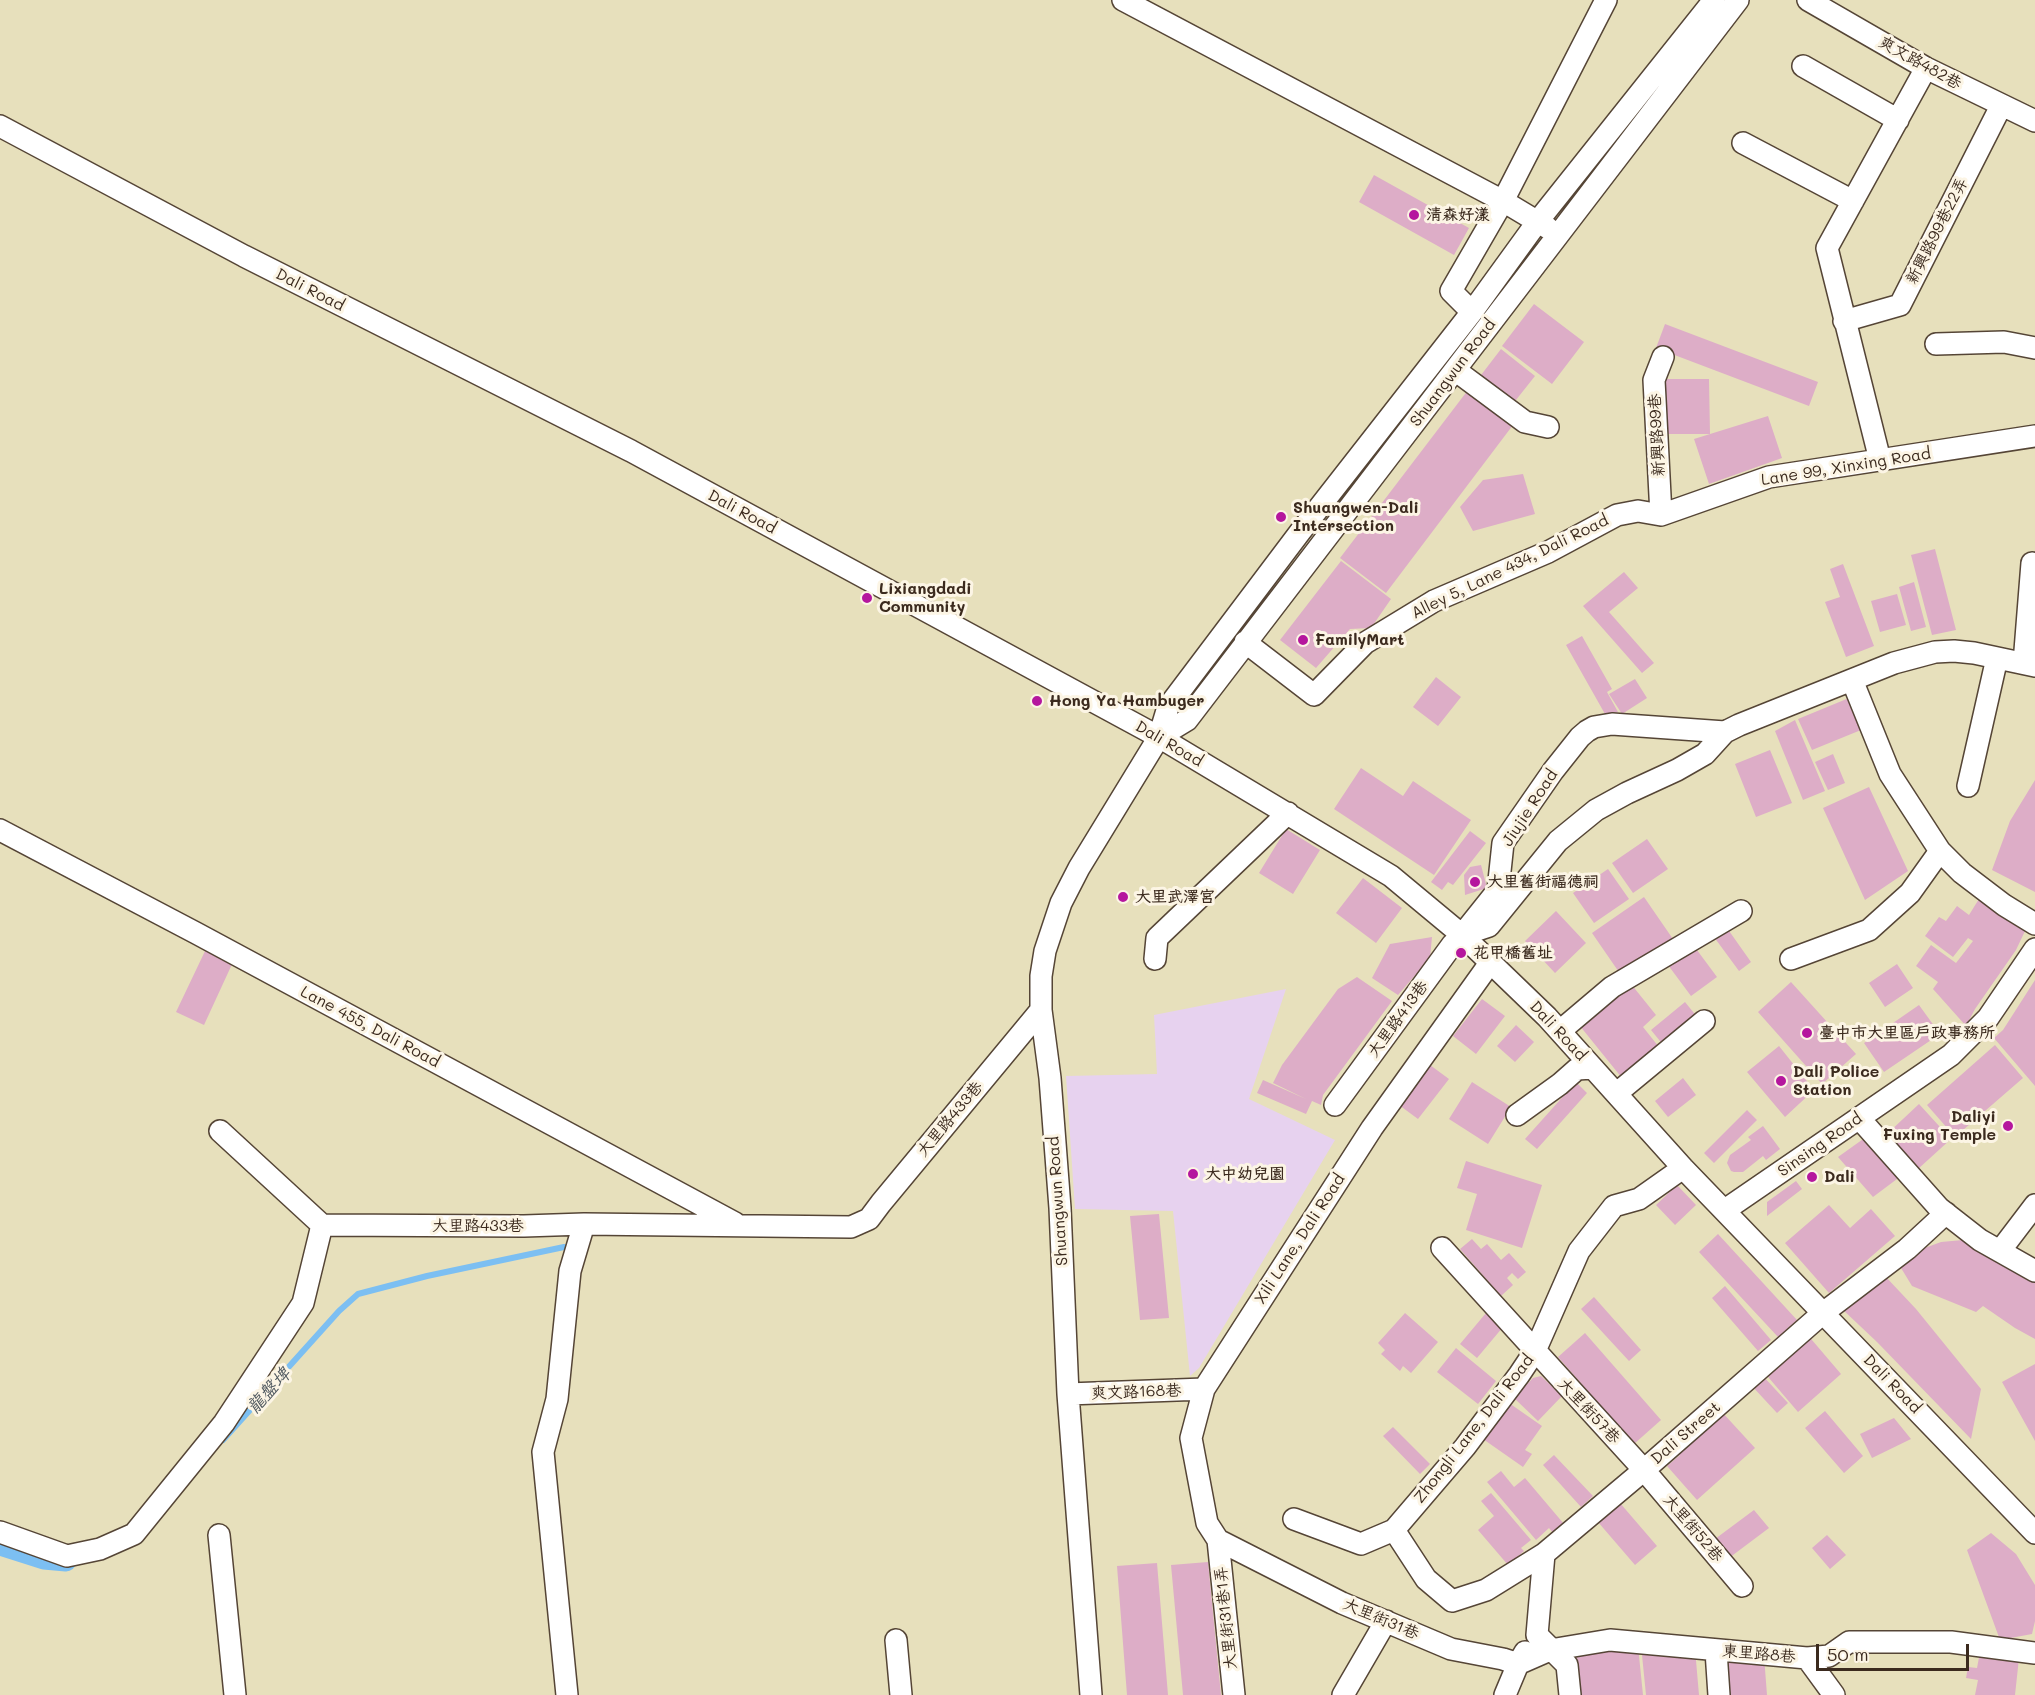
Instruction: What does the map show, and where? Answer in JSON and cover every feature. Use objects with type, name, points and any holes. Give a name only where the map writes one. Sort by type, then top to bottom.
[{"type":"street","points":[[1123,0],[1503,201],[1558,235]]},
{"type":"street","points":[[1472,312],[1451,291],[1503,201],[1606,0]]},
{"type":"street","name":"Shuangwun Road","points":[[1090,1695],[1068,1395],[1060,1208],[1050,1078],[1041,1010],[1041,976],[1045,951],[1061,903],[1079,868],[1159,737],[1168,707],[1472,312],[1538,221],[1714,0]]},
{"type":"street","name":"Shuangwun Road","points":[[1159,737],[1187,720],[1738,0]]},
{"type":"street","name":"爽文路482巷","points":[[1808,0],[1926,68],[2035,121]]},
{"type":"street","points":[[1803,66],[1898,120]]},
{"type":"street","points":[[1880,460],[1827,248],[1926,68]]},
{"type":"street","name":"新興路99巷22弄","points":[[1844,321],[1900,306],[2001,106]]},
{"type":"street","name":"Dali Road","points":[[0,126],[244,256],[631,452],[1159,737],[1391,876],[1462,935],[1560,1031],[1683,1168],[2035,1533]]},
{"type":"street","points":[[1743,143],[1853,201]]},
{"type":"street","points":[[1936,344],[2004,342],[2035,348]]},
{"type":"street","name":"新興路99巷","points":[[1661,515],[1654,380],[1663,357]]},
{"type":"street","points":[[1455,370],[1525,422],[1548,427]]},
{"type":"street","name":"Lane 99, Xinxing Road","points":[[1661,515],[1768,477],[2035,436]]},
{"type":"street","name":"Alley 5, Lane 434, Dali Road","points":[[1245,642],[1314,695],[1365,643],[1434,601],[1548,552],[1617,514],[1638,511],[1661,515]]},
{"type":"street","points":[[2029,665],[2032,563]]},
{"type":"street","name":"Jiujie Road","points":[[1462,935],[1498,890],[1503,843],[1553,771],[1580,737],[1594,727],[1638,724],[1725,732],[1894,663],[1935,651],[1954,651],[2029,665]]},
{"type":"street","points":[[1968,786],[1997,658]]},
{"type":"street","points":[[1852,680],[1890,774],[1940,851],[1962,873],[2004,905],[2035,924]]},
{"type":"street","name":"Jiujie Road","points":[[1462,935],[1489,926],[1558,841],[1582,821],[1616,798],[1677,770],[1705,754],[1725,732]]},
{"type":"street","points":[[1155,959],[1157,938],[1288,813]]},
{"type":"street","name":"Lane 455, Dali Road","points":[[0,830],[739,1226]]},
{"type":"street","points":[[1791,958],[1869,930],[1910,892],[1940,851]]},
{"type":"street","points":[[1560,1031],[1612,987],[1741,911]]},
{"type":"street","name":"大里路413巷","points":[[1335,1105],[1452,945],[1462,935]]},
{"type":"street","name":"Sinsing Road","points":[[1725,1210],[1939,1065],[1963,1045],[1998,1005],[2035,949]]},
{"type":"street","name":"Xili Lane, Dali Road","points":[[1218,1540],[1207,1523],[1191,1438],[1204,1389],[1366,1138],[1490,963]]},
{"type":"street","name":"大里路433巷","points":[[322,1225],[584,1224],[851,1227],[869,1219],[1041,1010]]},
{"type":"street","points":[[1617,1093],[1704,1021]]},
{"type":"street","points":[[1517,1115],[1577,1069],[1593,1068]]},
{"type":"street","points":[[1859,1118],[1939,1208],[1980,1240],[2035,1271]]},
{"type":"street","points":[[0,1532],[67,1556],[100,1549],[134,1534],[224,1423],[303,1303],[322,1225],[220,1131]]},
{"type":"street","name":"Zhongli Lane, Dali Road","points":[[1294,1520],[1361,1544],[1394,1530],[1465,1447],[1535,1351],[1580,1251],[1614,1206],[1638,1199],[1683,1168]]},
{"type":"street","points":[[2000,1251],[2035,1205]]},
{"type":"street","name":"Dali Street","points":[[1394,1530],[1426,1579],[1452,1601],[1486,1590],[1544,1554],[1644,1470],[1823,1313],[1908,1249],[1946,1213]]},
{"type":"street","points":[[567,1695],[543,1452],[557,1399],[570,1271],[584,1224]]},
{"type":"street","name":"大里街57巷","points":[[1442,1248],[1644,1470]]},
{"type":"street","name":"爽文路168巷","points":[[1068,1395],[1204,1389]]},
{"type":"street","name":"大里街52巷","points":[[1644,1470],[1742,1586]]},
{"type":"street","points":[[219,1534],[235,1695]]},
{"type":"street","name":"大里街31巷","points":[[1218,1540],[1342,1603],[1451,1648],[1518,1664]]},
{"type":"street","name":"大里街31巷1弄","points":[[1218,1540],[1233,1695]]},
{"type":"street","points":[[1544,1554],[1544,1642],[1567,1665],[1570,1695]]},
{"type":"street","points":[[1343,1695],[1386,1621]]},
{"type":"street","points":[[896,1640],[901,1695]]},
{"type":"street","name":"東里路8巷","points":[[1544,1642],[1610,1640],[1807,1658],[1829,1656],[1850,1642],[1951,1642],[2035,1653]]},
{"type":"street","points":[[1505,1695],[1518,1664],[1544,1642]]},
{"type":"street","points":[[1716,1651],[1719,1695]]},
{"type":"street","points":[[1807,1658],[1834,1695]]},
{"type":"shaded area","name":"大中幼兒園","points":[[1286,989],[1249,1099],[1335,1140],[1199,1368],[1190,1376],[1173,1211],[1075,1209],[1066,1076],[1157,1074],[1154,1015]]},
{"type":"building","name":"清森好漾","points":[[1374,175],[1469,228],[1454,255],[1359,202]]},
{"type":"building","points":[[1534,304],[1584,342],[1552,384],[1502,346]]},
{"type":"building","points":[[1665,324],[1818,382],[1809,406],[1656,348]]},
{"type":"building","points":[[1501,349],[1535,376],[1512,405],[1478,379]]},
{"type":"building","points":[[1662,379],[1709,379],[1710,434],[1663,434]]},
{"type":"building","points":[[1468,390],[1513,425],[1386,593],[1340,558]]},
{"type":"building","points":[[1768,416],[1782,458],[1709,484],[1694,439]]},
{"type":"building","points":[[1523,474],[1535,514],[1473,531],[1460,507],[1483,480]]},
{"type":"building","points":[[1935,549],[1956,630],[1932,635],[1911,555]]},
{"type":"building","points":[[1341,561],[1391,599],[1371,628],[1350,629],[1316,668],[1280,640]]},
{"type":"building","points":[[1843,564],[1874,646],[1846,657],[1825,602],[1840,597],[1830,569]]},
{"type":"building","points":[[1624,572],[1638,588],[1609,612],[1654,663],[1642,673],[1583,606]]},
{"type":"building","points":[[1914,582],[1926,627],[1911,631],[1899,587]]},
{"type":"building","points":[[1897,594],[1906,625],[1880,632],[1871,601]]},
{"type":"building","points":[[1582,636],[1612,689],[1607,692],[1618,712],[1605,714],[1566,645]]},
{"type":"building","points":[[1436,677],[1461,697],[1438,726],[1413,707]]},
{"type":"building","points":[[1635,679],[1647,698],[1622,714],[1609,694]]},
{"type":"building","points":[[1849,698],[1861,730],[1812,750],[1798,719]]},
{"type":"building","points":[[1795,720],[1825,791],[1803,800],[1775,731]]},
{"type":"building","points":[[1770,750],[1792,803],[1756,817],[1735,764]]},
{"type":"building","points":[[1833,754],[1845,783],[1828,790],[1815,762]]},
{"type":"building","points":[[1361,768],[1403,796],[1413,781],[1471,820],[1434,875],[1334,809]]},
{"type":"building","points":[[2035,780],[2035,892],[1992,870],[2010,821]]},
{"type":"building","points":[[1869,787],[1908,871],[1865,900],[1823,808]]},
{"type":"building","points":[[1286,829],[1320,850],[1293,894],[1259,873]]},
{"type":"building","points":[[1470,831],[1486,843],[1453,885],[1448,882],[1442,890],[1431,882]]},
{"type":"building","points":[[1647,839],[1668,869],[1633,893],[1612,863]]},
{"type":"building","name":"大里舊街福德祠","points":[[1481,865],[1487,888],[1465,895],[1464,875],[1470,867]]},
{"type":"building","points":[[1608,869],[1629,899],[1594,923],[1573,893]]},
{"type":"building","points":[[1363,878],[1402,908],[1376,943],[1336,913]]},
{"type":"building","points":[[1987,886],[2034,912],[2016,950],[1975,1009],[1966,1026],[1933,989],[1938,982],[1916,966],[1931,945],[1956,963],[1973,941],[1968,938],[1953,957],[1925,936],[1939,917],[1946,921],[1957,906],[1969,915]]},
{"type":"building","points":[[1644,897],[1675,942],[1623,978],[1592,933]]},
{"type":"building","points":[[1556,911],[1586,943],[1555,973],[1525,941]]},
{"type":"building","points":[[1727,928],[1751,962],[1739,971],[1714,937]]},
{"type":"building","points":[[1432,937],[1430,958],[1398,995],[1372,978],[1390,944]]},
{"type":"building","points":[[1694,946],[1717,977],[1691,996],[1668,965]]},
{"type":"building","points":[[206,949],[233,962],[204,1025],[176,1012]]},
{"type":"building","points":[[1897,964],[1913,988],[1885,1007],[1869,983]]},
{"type":"building","points":[[1357,977],[1392,1001],[1323,1095],[1321,1105],[1312,1101],[1306,1114],[1257,1093],[1263,1080],[1306,1099],[1273,1083],[1282,1065],[1338,989]]},
{"type":"building","points":[[2035,980],[2035,1086],[1994,1038],[2003,1030]]},
{"type":"building","name":"臺中市大里區戶政事務所","points":[[1791,982],[1856,1054],[1822,1084],[1758,1012]]},
{"type":"building","points":[[1631,984],[1656,1015],[1643,1027],[1659,1047],[1622,1078],[1580,1026]]},
{"type":"building","points":[[1482,999],[1505,1016],[1476,1054],[1453,1036]]},
{"type":"building","points":[[1685,1002],[1698,1018],[1664,1046],[1651,1030]]},
{"type":"building","points":[[1919,1005],[1940,1034],[1884,1072],[1864,1043]]},
{"type":"building","points":[[1516,1025],[1534,1042],[1515,1062],[1497,1046]]},
{"type":"building","points":[[1995,1045],[2023,1078],[1955,1137],[1927,1105]]},
{"type":"building","name":"Dali Police Station","points":[[1779,1046],[1814,1090],[1785,1117],[1747,1072]]},
{"type":"building","points":[[1430,1065],[1449,1079],[1418,1119],[1399,1105]]},
{"type":"building","points":[[1683,1078],[1696,1095],[1668,1117],[1655,1101]]},
{"type":"building","points":[[1472,1082],[1511,1107],[1488,1144],[1449,1119]]},
{"type":"building","points":[[1576,1082],[1587,1093],[1537,1149],[1525,1139]]},
{"type":"building","points":[[1919,1104],[1951,1139],[1918,1169],[1887,1134]]},
{"type":"building","points":[[1747,1110],[1757,1120],[1714,1163],[1704,1153]]},
{"type":"building","points":[[1763,1126],[1780,1149],[1766,1160],[1763,1156],[1743,1172],[1731,1171],[1727,1163],[1730,1155],[1751,1140],[1748,1137]]},
{"type":"building","points":[[1866,1137],[1901,1176],[1873,1197],[1838,1157]]},
{"type":"building","points":[[1466,1161],[1542,1185],[1522,1248],[1466,1230],[1477,1194],[1457,1188]]},
{"type":"building","points":[[1796,1181],[1802,1189],[1767,1216],[1767,1202]]},
{"type":"building","points":[[1677,1185],[1696,1205],[1675,1225],[1656,1205]]},
{"type":"building","points":[[1829,1205],[1850,1228],[1871,1209],[1895,1236],[1829,1293],[1785,1243]]},
{"type":"building","points":[[1159,1214],[1169,1318],[1140,1320],[1130,1216]]},
{"type":"building","points":[[1718,1234],[1797,1320],[1778,1337],[1699,1252]]},
{"type":"building","points":[[1472,1239],[1481,1249],[1487,1244],[1501,1260],[1509,1253],[1526,1272],[1518,1279],[1512,1273],[1507,1278],[1513,1285],[1501,1296],[1460,1249]]},
{"type":"building","points":[[1963,1240],[1991,1251],[2035,1276],[2035,1339],[1983,1306],[1976,1312],[1912,1286],[1898,1263],[1922,1249],[1941,1242]]},
{"type":"building","points":[[1885,1276],[1916,1309],[1981,1389],[1971,1439],[1841,1308]]},
{"type":"building","points":[[1725,1286],[1771,1340],[1758,1351],[1712,1298]]},
{"type":"building","points":[[1594,1297],[1641,1350],[1629,1361],[1581,1309]]},
{"type":"building","points":[[1405,1313],[1438,1342],[1411,1373],[1403,1366],[1400,1371],[1381,1354],[1385,1350],[1378,1343]]},
{"type":"building","points":[[1486,1313],[1503,1327],[1477,1358],[1460,1344]]},
{"type":"building","points":[[1585,1333],[1661,1420],[1634,1444],[1558,1357]]},
{"type":"building","points":[[1806,1333],[1841,1374],[1798,1412],[1763,1371]]},
{"type":"building","points":[[1456,1348],[1496,1381],[1478,1404],[1437,1372]]},
{"type":"building","points":[[2035,1364],[2035,1441],[2002,1382]]},
{"type":"building","points":[[1762,1375],[1788,1403],[1777,1413],[1751,1385]]},
{"type":"building","points":[[1541,1376],[1562,1396],[1538,1421],[1514,1398],[1533,1378]]},
{"type":"building","points":[[1509,1403],[1542,1426],[1525,1450],[1532,1454],[1523,1467],[1483,1439]]},
{"type":"building","points":[[1721,1411],[1755,1448],[1697,1500],[1667,1466],[1680,1455],[1676,1451]]},
{"type":"building","points":[[1825,1411],[1863,1456],[1844,1473],[1805,1428]]},
{"type":"building","points":[[1894,1418],[1911,1439],[1872,1458],[1860,1434]]},
{"type":"building","points":[[1393,1427],[1430,1464],[1420,1474],[1383,1436]]},
{"type":"building","points":[[1554,1455],[1593,1496],[1581,1507],[1543,1465]]},
{"type":"building","points":[[1501,1471],[1514,1487],[1525,1478],[1564,1524],[1553,1533],[1549,1528],[1536,1540],[1487,1482]]},
{"type":"building","points":[[1491,1493],[1531,1540],[1521,1548],[1524,1551],[1508,1565],[1478,1530],[1494,1516],[1481,1501]]},
{"type":"building","points":[[1620,1503],[1657,1546],[1635,1565],[1598,1522]]},
{"type":"building","points":[[1754,1510],[1769,1528],[1729,1558],[1715,1539]]},
{"type":"building","points":[[1991,1533],[2016,1554],[2035,1585],[2035,1621],[2032,1634],[2000,1640],[1967,1550]]},
{"type":"building","points":[[1827,1535],[1846,1555],[1830,1569],[1812,1548]]},
{"type":"building","points":[[1208,1562],[1221,1695],[1183,1695],[1171,1565]]},
{"type":"building","points":[[1157,1563],[1168,1695],[1127,1695],[1117,1566]]},
{"type":"building","points":[[1638,1646],[1643,1695],[1580,1695],[1576,1651]]},
{"type":"building","points":[[1695,1649],[1699,1695],[1646,1695],[1642,1655]]},
{"type":"building","points":[[1980,1652],[2019,1658],[2015,1695],[1975,1695],[1978,1680],[1966,1678],[1968,1667],[1977,1668]]},
{"type":"building","points":[[1764,1656],[1767,1695],[1727,1695],[1724,1659]]},
{"type":"waterway","name":"龍盤埤","points":[[223,1440],[339,1311],[358,1294],[427,1276],[564,1247]]},
{"type":"waterway","name":"龍盤埤","points":[[0,1545],[44,1559],[66,1561]]},
{"type":"place","name":"清森好漾","points":[[1414,215]]},
{"type":"place","name":"Shuangwen-Dali Intersection","points":[[1281,517]]},
{"type":"place","name":"Lixiangdadi Community","points":[[867,598]]},
{"type":"place","name":"FamilyMart","points":[[1303,640]]},
{"type":"place","name":"Hong Ya Hambuger","points":[[1037,701]]},
{"type":"place","name":"大里舊街福德祠","points":[[1475,882]]},
{"type":"place","name":"大里武澤宮","points":[[1123,897]]},
{"type":"place","name":"花甲橋舊址","points":[[1461,953]]},
{"type":"place","name":"臺中市大里區戶政事務所","points":[[1807,1033]]},
{"type":"place","name":"Dali Police Station","points":[[1781,1081]]},
{"type":"place","name":"Daliyi Fuxing Temple","points":[[2008,1126]]},
{"type":"place","name":"大中幼兒園","points":[[1193,1174]]},
{"type":"place","name":"Dali","points":[[1812,1177]]}]
